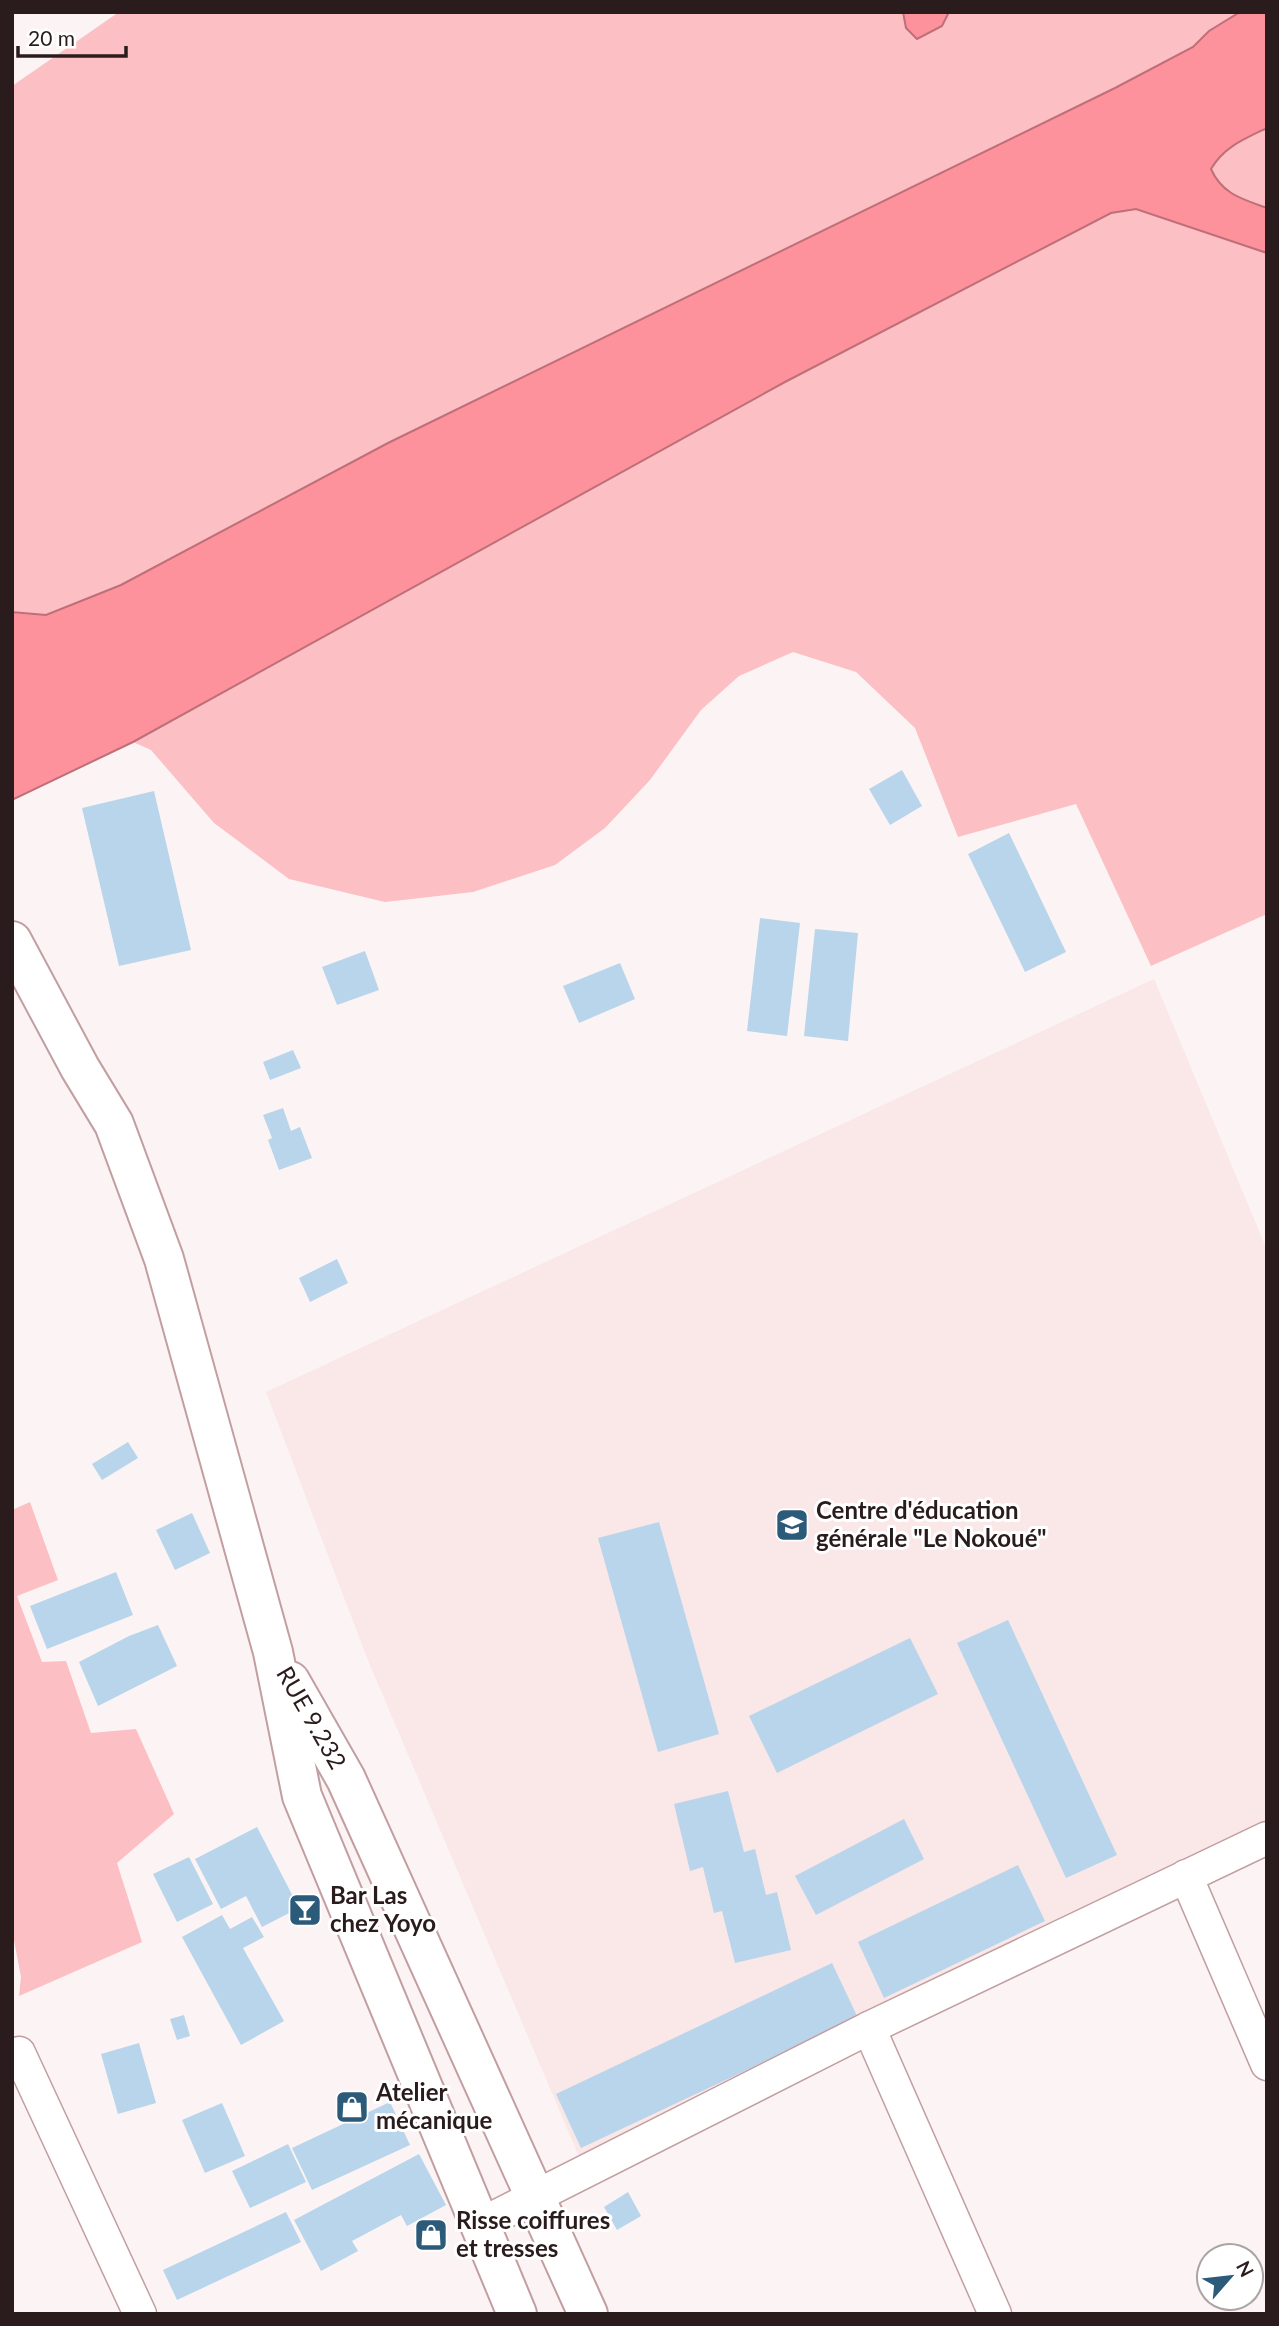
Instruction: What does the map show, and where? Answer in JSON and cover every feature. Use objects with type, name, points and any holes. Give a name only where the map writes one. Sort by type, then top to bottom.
[{"type":"street","points":[[12,941],[80,1068],[114,1124],[164,1258],[273,1652]]},
{"type":"street","name":"RUE 9.232","points":[[273,1652],[346,1779],[588,2314]]},
{"type":"street","name":"RUE 9.232","points":[[273,1652],[302,1796],[517,2314]]},
{"type":"street","points":[[479,2225],[869,2028],[1267,1838]]},
{"type":"street","points":[[1186,1876],[1267,2064]]},
{"type":"street","points":[[869,2028],[995,2314]]},
{"type":"street","points":[[19,2053],[140,2314]]},
{"type":"shaded area","points":[[119,12],[1240,12],[1209,31],[1193,47],[1115,88],[388,443],[121,585],[46,615],[12,612],[12,86]]},
{"type":"shaded area","points":[[903,12],[949,12],[942,26],[917,39],[906,28]]},
{"type":"shaded area","points":[[1240,12],[1267,12],[1267,128],[1228,149],[1211,169],[1227,190],[1267,208],[1267,253],[1136,209],[1111,213],[785,382],[133,742],[12,800],[12,612],[46,615],[121,585],[388,443],[1115,88],[1193,47],[1209,31]]},
{"type":"shaded area","points":[[1267,128],[1267,208],[1227,190],[1210,169],[1228,150]]},
{"type":"shaded area","points":[[1136,209],[1267,253],[1267,914],[1151,966],[1076,804],[958,837],[915,728],[856,672],[793,652],[739,676],[701,710],[650,780],[605,828],[555,865],[473,892],[385,902],[289,879],[214,823],[151,750],[133,742],[785,382],[1111,213]]},
{"type":"shaded area","name":"Centre d'éducation générale \"Le Nokoué\"","points":[[1154,979],[1267,1250],[1267,1837],[583,2166],[367,1658],[266,1392]]},
{"type":"shaded area","points":[[30,1502],[58,1580],[17,1596],[42,1662],[66,1661],[91,1733],[136,1729],[174,1814],[117,1863],[142,1942],[19,1996],[21,1977],[12,1930],[12,1510]]},
{"type":"building","points":[[902,770],[922,806],[890,825],[869,789]]},
{"type":"building","points":[[154,791],[191,950],[119,966],[82,808]]},
{"type":"building","points":[[1009,833],[1066,952],[1025,972],[968,854]]},
{"type":"building","points":[[760,918],[800,923],[787,1036],[747,1031]]},
{"type":"building","points":[[815,929],[858,933],[848,1041],[804,1036]]},
{"type":"building","points":[[365,951],[379,990],[337,1005],[322,967]]},
{"type":"building","points":[[620,963],[635,999],[579,1023],[563,986]]},
{"type":"building","points":[[293,1050],[301,1068],[270,1080],[263,1062]]},
{"type":"building","points":[[283,1108],[291,1131],[300,1127],[312,1158],[279,1170],[268,1140],[272,1138],[263,1115]]},
{"type":"building","points":[[337,1259],[348,1283],[310,1302],[299,1278]]},
{"type":"building","points":[[128,1442],[138,1458],[102,1480],[92,1464]]},
{"type":"building","points":[[192,1513],[210,1553],[175,1570],[156,1530]]},
{"type":"building","points":[[659,1522],[719,1734],[658,1752],[598,1538]]},
{"type":"building","points":[[116,1572],[133,1615],[47,1649],[30,1606]]},
{"type":"building","points":[[1008,1620],[1117,1855],[1066,1878],[957,1643]]},
{"type":"building","points":[[158,1625],[177,1666],[98,1706],[79,1662],[129,1636]]},
{"type":"building","points":[[910,1638],[938,1694],[777,1773],[749,1716]]},
{"type":"building","points":[[728,1791],[744,1852],[755,1849],[766,1895],[777,1892],[791,1950],[735,1963],[722,1911],[714,1913],[703,1867],[690,1871],[674,1804]]},
{"type":"building","points":[[904,1819],[924,1859],[816,1915],[795,1876]]},
{"type":"building","points":[[257,1827],[299,1908],[262,1927],[246,1896],[221,1909],[195,1859]]},
{"type":"building","points":[[189,1857],[213,1904],[177,1922],[153,1874]]},
{"type":"building","points":[[1018,1865],[1045,1921],[884,1998],[858,1942]]},
{"type":"building","points":[[222,1915],[230,1929],[252,1917],[264,1937],[243,1948],[284,2021],[241,2045],[182,1937]]},
{"type":"building","points":[[832,1963],[858,2018],[581,2148],[556,2094]]},
{"type":"building","points":[[184,2015],[190,2036],[177,2040],[170,2019]]},
{"type":"building","points":[[139,2043],[156,2103],[118,2114],[101,2054]]},
{"type":"building","points":[[390,2102],[410,2145],[312,2190],[292,2148]]},
{"type":"building","points":[[222,2103],[245,2156],[205,2173],[182,2120]]},
{"type":"building","points":[[288,2144],[306,2182],[250,2208],[232,2171]]},
{"type":"building","points":[[419,2154],[446,2205],[407,2226],[401,2215],[352,2241],[358,2251],[321,2271],[294,2220]]},
{"type":"building","points":[[628,2192],[641,2216],[617,2230],[604,2207]]},
{"type":"building","points":[[286,2212],[301,2242],[177,2300],[163,2270]]},
{"type":"place","name":"Centre d'éducation générale \"Le Nokoué\"","points":[[792,1525]]},
{"type":"place","name":"Bar Las chez Yoyo","points":[[305,1910]]},
{"type":"place","name":"Atelier mécanique","points":[[352,2107]]},
{"type":"place","name":"Risse coiffures et tresses","points":[[431,2235]]}]
